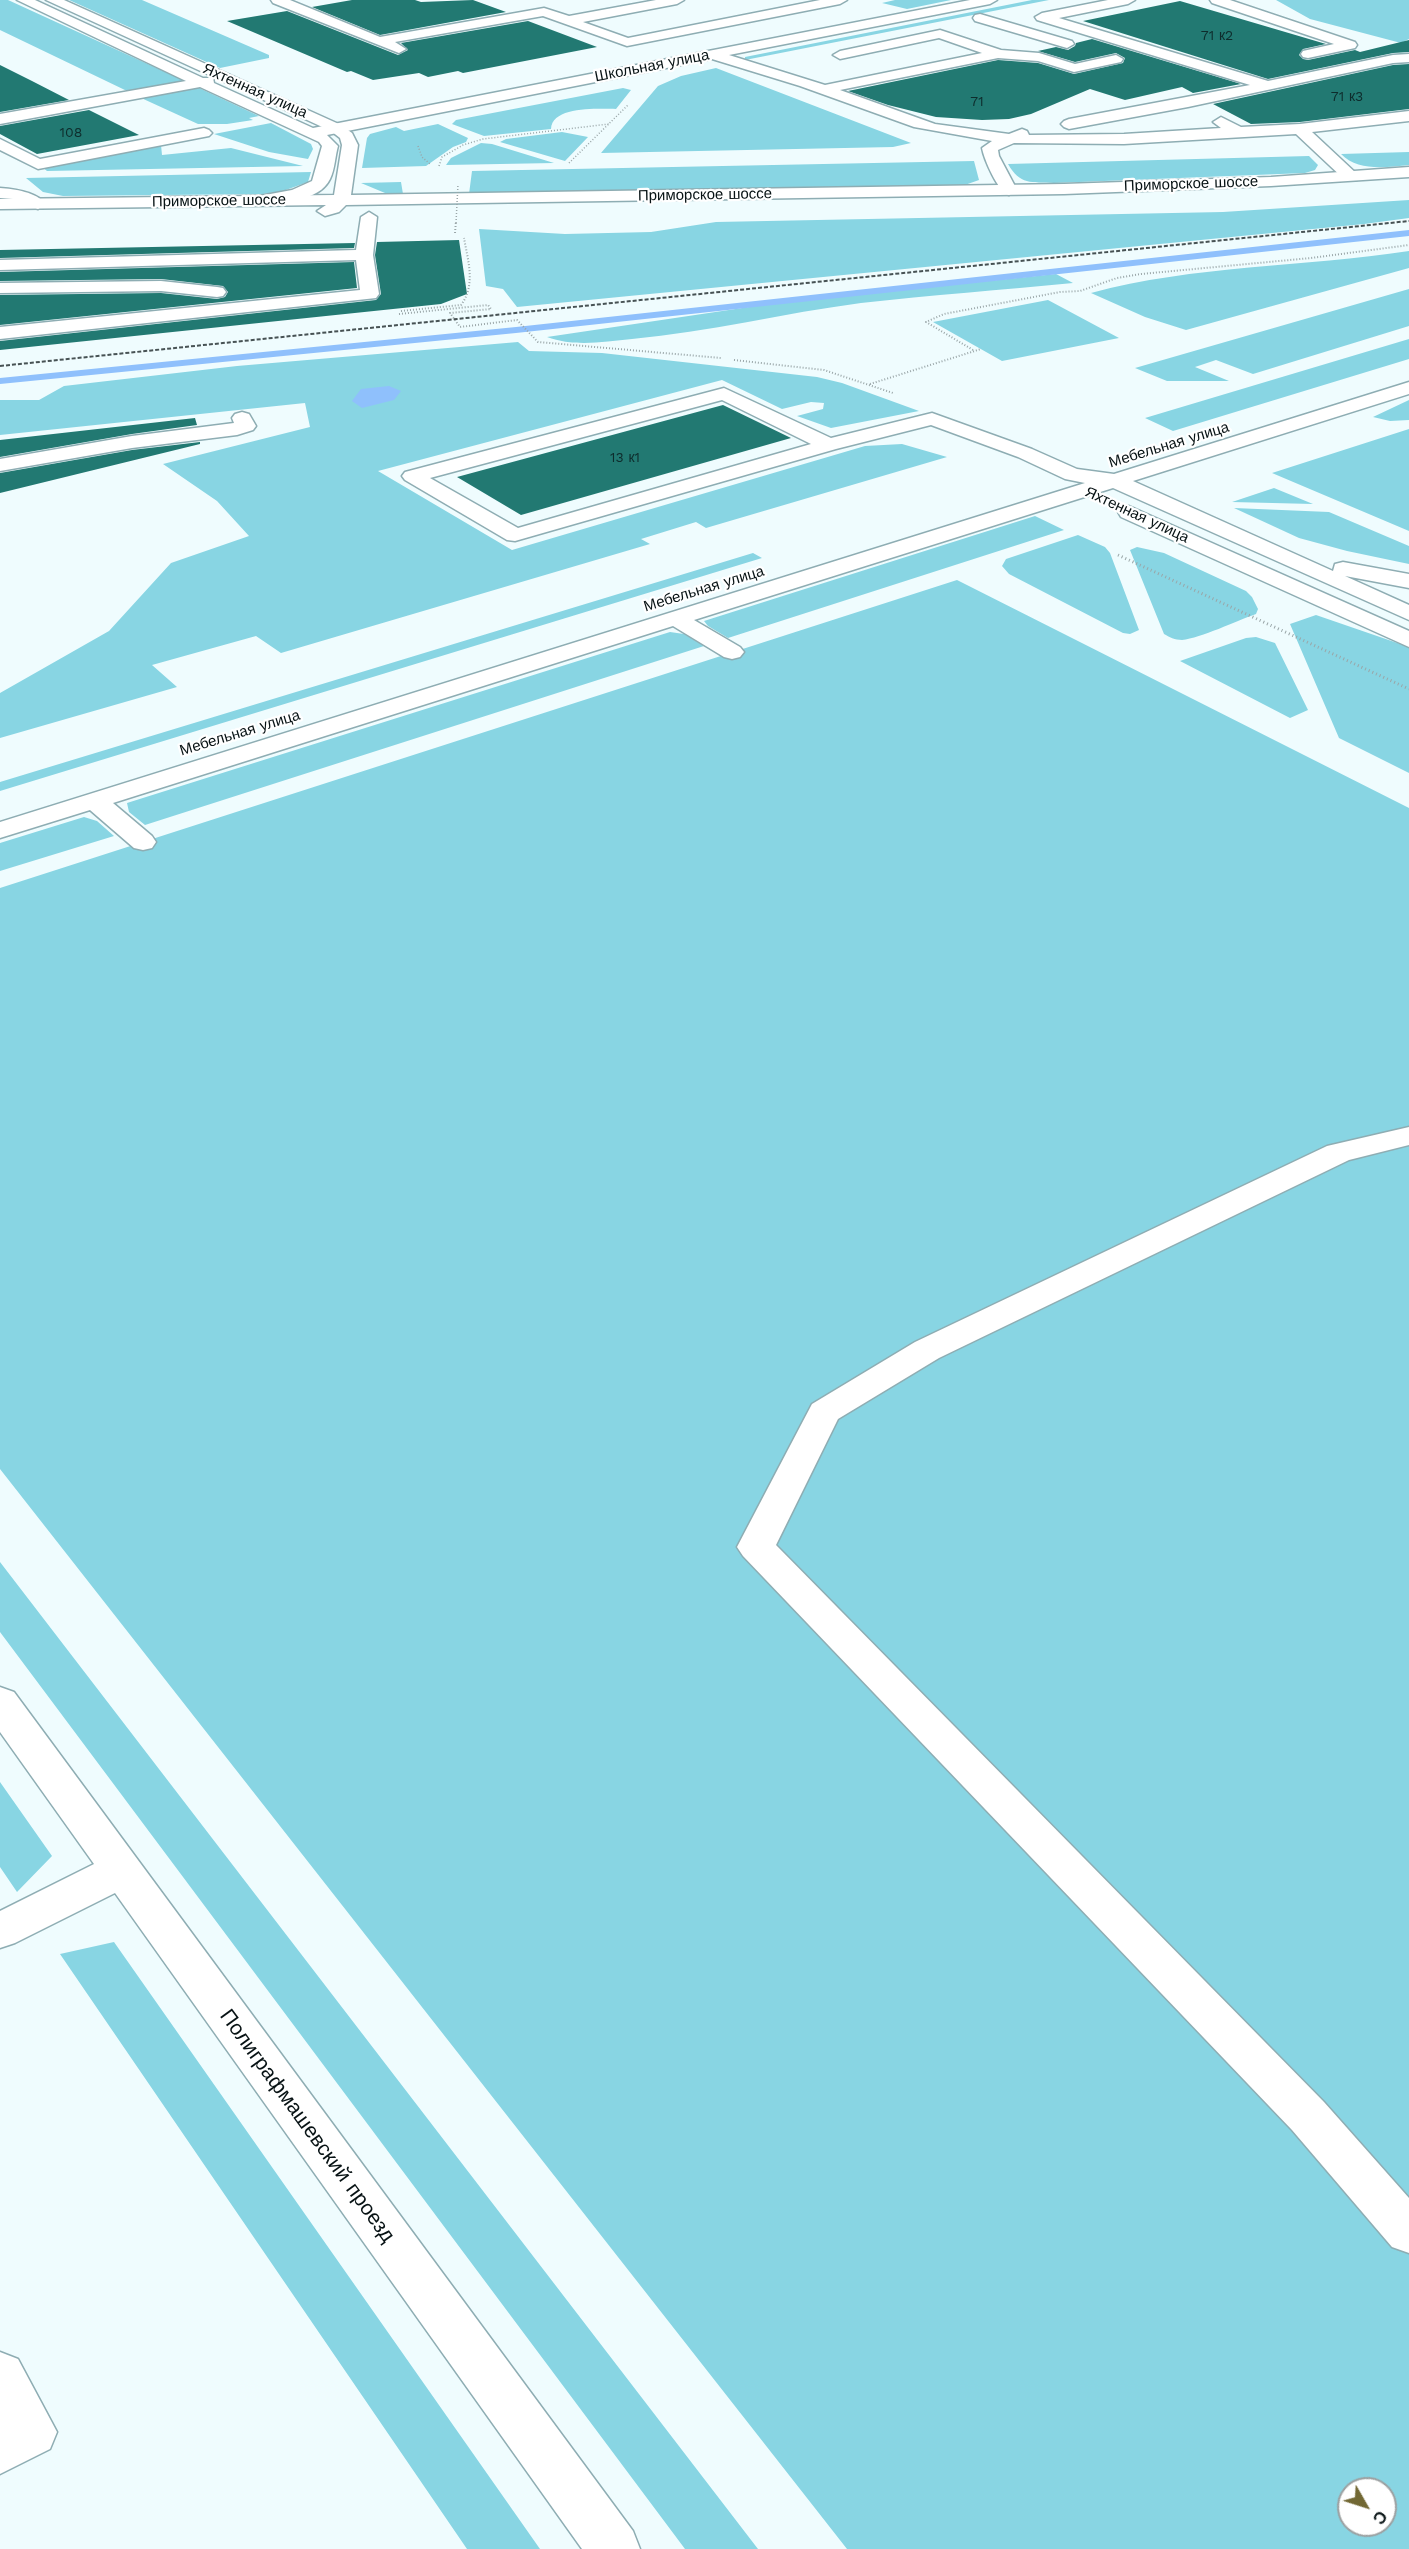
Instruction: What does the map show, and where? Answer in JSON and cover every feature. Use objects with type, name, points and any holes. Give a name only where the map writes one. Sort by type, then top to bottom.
[{"type":"street","name":"Яхтенная улица","points":[[24,0],[324,139],[330,146],[322,178],[318,184],[286,196],[260,200]]},
{"type":"street","name":"Яхтенная улица","points":[[53,0],[336,128]]},
{"type":"street","points":[[278,0],[408,53]]},
{"type":"street","points":[[541,29],[677,0]]},
{"type":"street","points":[[627,42],[840,0]]},
{"type":"street","name":"Школьная улица","points":[[313,133],[990,0]]},
{"type":"street","points":[[1128,0],[1042,17],[1267,86]]},
{"type":"street","points":[[1217,0],[1350,45],[1292,57]]},
{"type":"street","points":[[877,6],[907,16]]},
{"type":"street","points":[[379,41],[544,12],[679,61]]},
{"type":"street","points":[[840,55],[940,34],[999,54],[1039,57],[1074,68],[1121,60],[980,18]]},
{"type":"street","points":[[872,66],[974,46]]},
{"type":"street","points":[[712,54],[824,89],[933,128],[1012,137],[1115,139],[1300,129],[1409,116]]},
{"type":"street","points":[[824,89],[999,54]]},
{"type":"street","points":[[1009,190],[991,156],[990,148],[1030,131],[1188,103],[1393,59],[1409,58]]},
{"type":"street","points":[[1223,72],[1258,65]]},
{"type":"street","points":[[1177,73],[1205,67]]},
{"type":"street","points":[[0,119],[225,78]]},
{"type":"street","points":[[127,96],[146,105]]},
{"type":"street","points":[[1188,103],[1238,132]]},
{"type":"street","points":[[0,144],[38,164],[204,133],[185,124]]},
{"type":"street","points":[[0,333],[370,294],[364,255],[363,217],[307,218],[333,208],[342,199],[350,145],[347,136],[336,128]]},
{"type":"street","points":[[1300,129],[1351,177]]},
{"type":"street","name":"Приморское шоссе","points":[[0,204],[532,199],[1009,190],[1169,186],[1409,172]]},
{"type":"street","points":[[1382,191],[1409,188]]},
{"type":"street","name":"Приморское шоссе","points":[[404,216],[1160,201],[1362,192]]},
{"type":"street","points":[[0,193],[16,194],[38,204]]},
{"type":"street","points":[[0,265],[364,255]]},
{"type":"street","points":[[0,316],[367,277]]},
{"type":"street","points":[[0,288],[161,286],[216,292]]},
{"type":"street","name":"Мебельная улица","points":[[0,830],[675,618],[1409,371]]},
{"type":"street","name":"Мебельная улица","points":[[0,808],[1077,483],[1113,480],[1409,388]]},
{"type":"street","name":"Яхтенная улица","points":[[829,445],[724,394],[412,476],[514,535],[829,445],[932,420],[1025,453],[1077,483],[1409,640]]},
{"type":"street","points":[[0,465],[132,442],[237,429],[246,426],[242,418]]},
{"type":"street","name":"Яхтенная улица","points":[[1113,480],[1409,613]]},
{"type":"street","points":[[1292,560],[1409,581]]},
{"type":"street","points":[[675,618],[732,652]]},
{"type":"street","points":[[94,801],[143,842]]},
{"type":"street","points":[[1409,1136],[1338,1153],[927,1350],[824,1412],[756,1547],[1308,2116],[1409,2232]]},
{"type":"street","name":"Полиграфмашевский проезд","points":[[0,1702],[614,2549]]},
{"type":"street","points":[[0,1931],[122,1870]]},
{"type":"street","points":[[0,2374],[32,2432],[0,2450]]},
{"type":"path","points":[[567,165],[629,104]]},
{"type":"path","points":[[418,147],[422,157],[439,168],[442,157],[463,145],[483,139],[609,124]]},
{"type":"path","points":[[455,233],[458,184]]},
{"type":"path","points":[[463,306],[468,298],[471,285],[464,238]]},
{"type":"path","points":[[973,350],[926,322],[944,314],[1060,292],[1080,291],[1117,278],[1141,274],[1311,258],[1409,245]]},
{"type":"path","points":[[392,314],[488,305],[491,309],[450,313],[460,327],[518,320],[538,342],[722,358]]},
{"type":"path","points":[[870,384],[981,349]]},
{"type":"path","points":[[733,359],[824,370]]},
{"type":"path","points":[[1118,555],[1409,690]]},
{"type":"shaded area","points":[[0,0],[8,0],[185,81],[127,91],[0,30]]},
{"type":"shaded area","points":[[69,0],[142,0],[269,55],[269,58],[220,68]]},
{"type":"shaded area","points":[[895,0],[951,0],[907,9],[882,3]]},
{"type":"shaded area","points":[[1032,0],[1049,0],[745,60],[745,57]]},
{"type":"shaded area","points":[[1276,0],[1409,0],[1409,39],[1401,43],[1310,19]]},
{"type":"shaded area","points":[[716,68],[911,143],[893,147],[601,153],[658,86],[681,76]]},
{"type":"shaded area","points":[[197,87],[259,116],[249,118],[253,120],[227,124],[198,124],[139,97]]},
{"type":"shaded area","points":[[623,88],[631,90],[616,109],[588,109],[567,113],[559,116],[553,122],[551,129],[484,136],[452,124],[456,120]]},
{"type":"shaded area","points":[[271,123],[311,144],[313,149],[308,159],[269,152],[214,134]]},
{"type":"shaded area","points":[[438,124],[468,138],[466,142],[453,147],[426,166],[362,168],[367,138],[370,134],[396,127],[404,131]]},
{"type":"shaded area","points":[[562,132],[588,137],[565,161],[500,142],[506,139]]},
{"type":"shaded area","points":[[481,143],[492,144],[554,163],[446,165],[451,158]]},
{"type":"shaded area","points":[[161,145],[162,155],[231,148],[303,166],[47,171],[42,167]]},
{"type":"shaded area","points":[[1409,152],[1409,165],[1382,167],[1356,164],[1341,154]]},
{"type":"shaded area","points":[[1309,156],[1318,165],[1315,170],[1305,173],[1054,183],[1022,179],[1012,171],[1008,164]]},
{"type":"shaded area","points":[[974,161],[979,180],[962,186],[469,194],[472,171]]},
{"type":"shaded area","points":[[311,172],[308,182],[283,191],[263,194],[63,196],[43,192],[26,178]]},
{"type":"shaded area","points":[[401,182],[403,194],[385,193],[361,183]]},
{"type":"shaded area","points":[[1409,200],[1409,218],[1364,224],[517,307],[503,289],[486,286],[479,229],[565,234],[651,232],[716,222],[1223,212]]},
{"type":"shaded area","points":[[1409,251],[1409,268],[1186,330],[1145,317],[1091,293],[1169,277]]},
{"type":"shaded area","points":[[1056,274],[1073,283],[861,303],[661,336],[589,343],[568,342],[547,337],[776,303]]},
{"type":"shaded area","points":[[1409,289],[1409,326],[1253,374],[1216,360],[1195,367],[1229,381],[1167,381],[1135,368]]},
{"type":"shaded area","points":[[1048,300],[1119,338],[1002,361],[933,322]]},
{"type":"shaded area","points":[[1409,339],[1409,359],[1173,431],[1145,418]]},
{"type":"shaded area","points":[[518,342],[529,351],[602,353],[817,377],[842,383],[919,411],[831,428],[797,416],[823,409],[824,403],[811,402],[782,409],[722,380],[378,471],[512,550],[865,446],[902,444],[947,457],[706,528],[696,522],[641,539],[650,544],[281,653],[256,636],[152,665],[177,687],[0,738],[0,693],[109,631],[171,563],[249,536],[217,501],[163,464],[310,427],[305,403],[0,435],[0,400],[39,400],[64,386],[237,366]]},
{"type":"shaded area","points":[[389,386],[401,391],[394,400],[362,408],[352,401],[361,389]]},
{"type":"shaded area","points":[[1409,400],[1409,420],[1390,421],[1373,417]]},
{"type":"shaded area","points":[[1409,429],[1409,531],[1272,473]]},
{"type":"shaded area","points":[[1274,488],[1313,504],[1232,502]]},
{"type":"shaded area","points":[[1234,508],[1329,512],[1409,546],[1409,564],[1299,538]]},
{"type":"shaded area","points":[[1035,516],[1064,530],[728,638],[704,621]]},
{"type":"shaded area","points":[[1078,535],[1105,547],[1110,553],[1139,630],[1130,634],[1123,633],[1009,574],[1002,566],[1006,559]]},
{"type":"shaded area","points":[[1137,547],[1164,553],[1246,591],[1258,609],[1256,614],[1190,639],[1179,640],[1164,634],[1130,550]]},
{"type":"shaded area","points":[[753,553],[762,558],[0,791],[0,782]]},
{"type":"shaded area","points":[[957,580],[1409,808],[1409,2549],[847,2549],[0,1469],[0,888]]},
{"type":"shaded area","points":[[1316,615],[1409,647],[1409,773],[1339,738],[1290,624]]},
{"type":"shaded area","points":[[670,632],[684,634],[704,646],[145,825],[129,812],[127,803]]},
{"type":"shaded area","points":[[1256,637],[1275,643],[1308,710],[1290,718],[1180,661],[1246,638]]},
{"type":"shaded area","points":[[84,817],[97,821],[114,836],[0,871],[0,843]]},
{"type":"shaded area","points":[[0,1562],[758,2549],[685,2549],[0,1632]]},
{"type":"shaded area","points":[[0,1782],[52,1856],[17,1892],[0,1867]]},
{"type":"shaded area","points":[[114,1942],[540,2549],[467,2549],[60,1954]]},
{"type":"building","points":[[352,0],[415,0],[421,2],[473,0],[506,12],[380,35],[312,7]]},
{"type":"building","points":[[1180,1],[1326,44],[1303,49],[1299,55],[1303,59],[1308,60],[1355,50],[1360,52],[1409,40],[1409,52],[1393,53],[1268,79],[1083,21]]},
{"type":"building","points":[[287,11],[398,55],[408,50],[401,43],[528,21],[597,47],[463,73],[458,71],[428,77],[419,73],[373,80],[351,71],[347,72],[227,21]]},
{"type":"building","points":[[1092,39],[1241,84],[1193,93],[1182,87],[1125,100],[1090,89],[1031,114],[1009,119],[982,120],[936,117],[888,105],[848,91],[998,60],[1038,63],[1074,74],[1123,63],[1125,58],[1116,53],[1075,62],[1038,51],[1056,47],[1068,50],[1076,43]]},
{"type":"building","points":[[1409,64],[1409,109],[1300,122],[1251,124],[1213,104],[1393,65]]},
{"type":"building","points":[[0,65],[32,81],[69,100],[0,112]]},
{"type":"building","points":[[89,110],[139,135],[37,154],[0,134],[0,126]]},
{"type":"building","points":[[459,240],[467,294],[441,304],[0,350],[0,341],[376,300],[381,294],[375,255],[377,242]]},
{"type":"building","points":[[355,243],[354,248],[0,258],[0,250]]},
{"type":"building","points":[[354,262],[357,288],[0,325],[0,295],[161,293],[217,299],[225,297],[228,292],[223,286],[161,279],[0,281],[0,272]]},
{"type":"building","points":[[723,405],[791,438],[521,515],[457,477]]},
{"type":"building","points":[[195,418],[197,425],[0,457],[0,440]]},
{"type":"building","points":[[200,442],[200,444],[0,493],[0,473],[132,450]]},
{"type":"waterway","points":[[0,381],[516,330],[1409,233]]},
{"type":"railway","points":[[0,366],[1409,221]]}]
